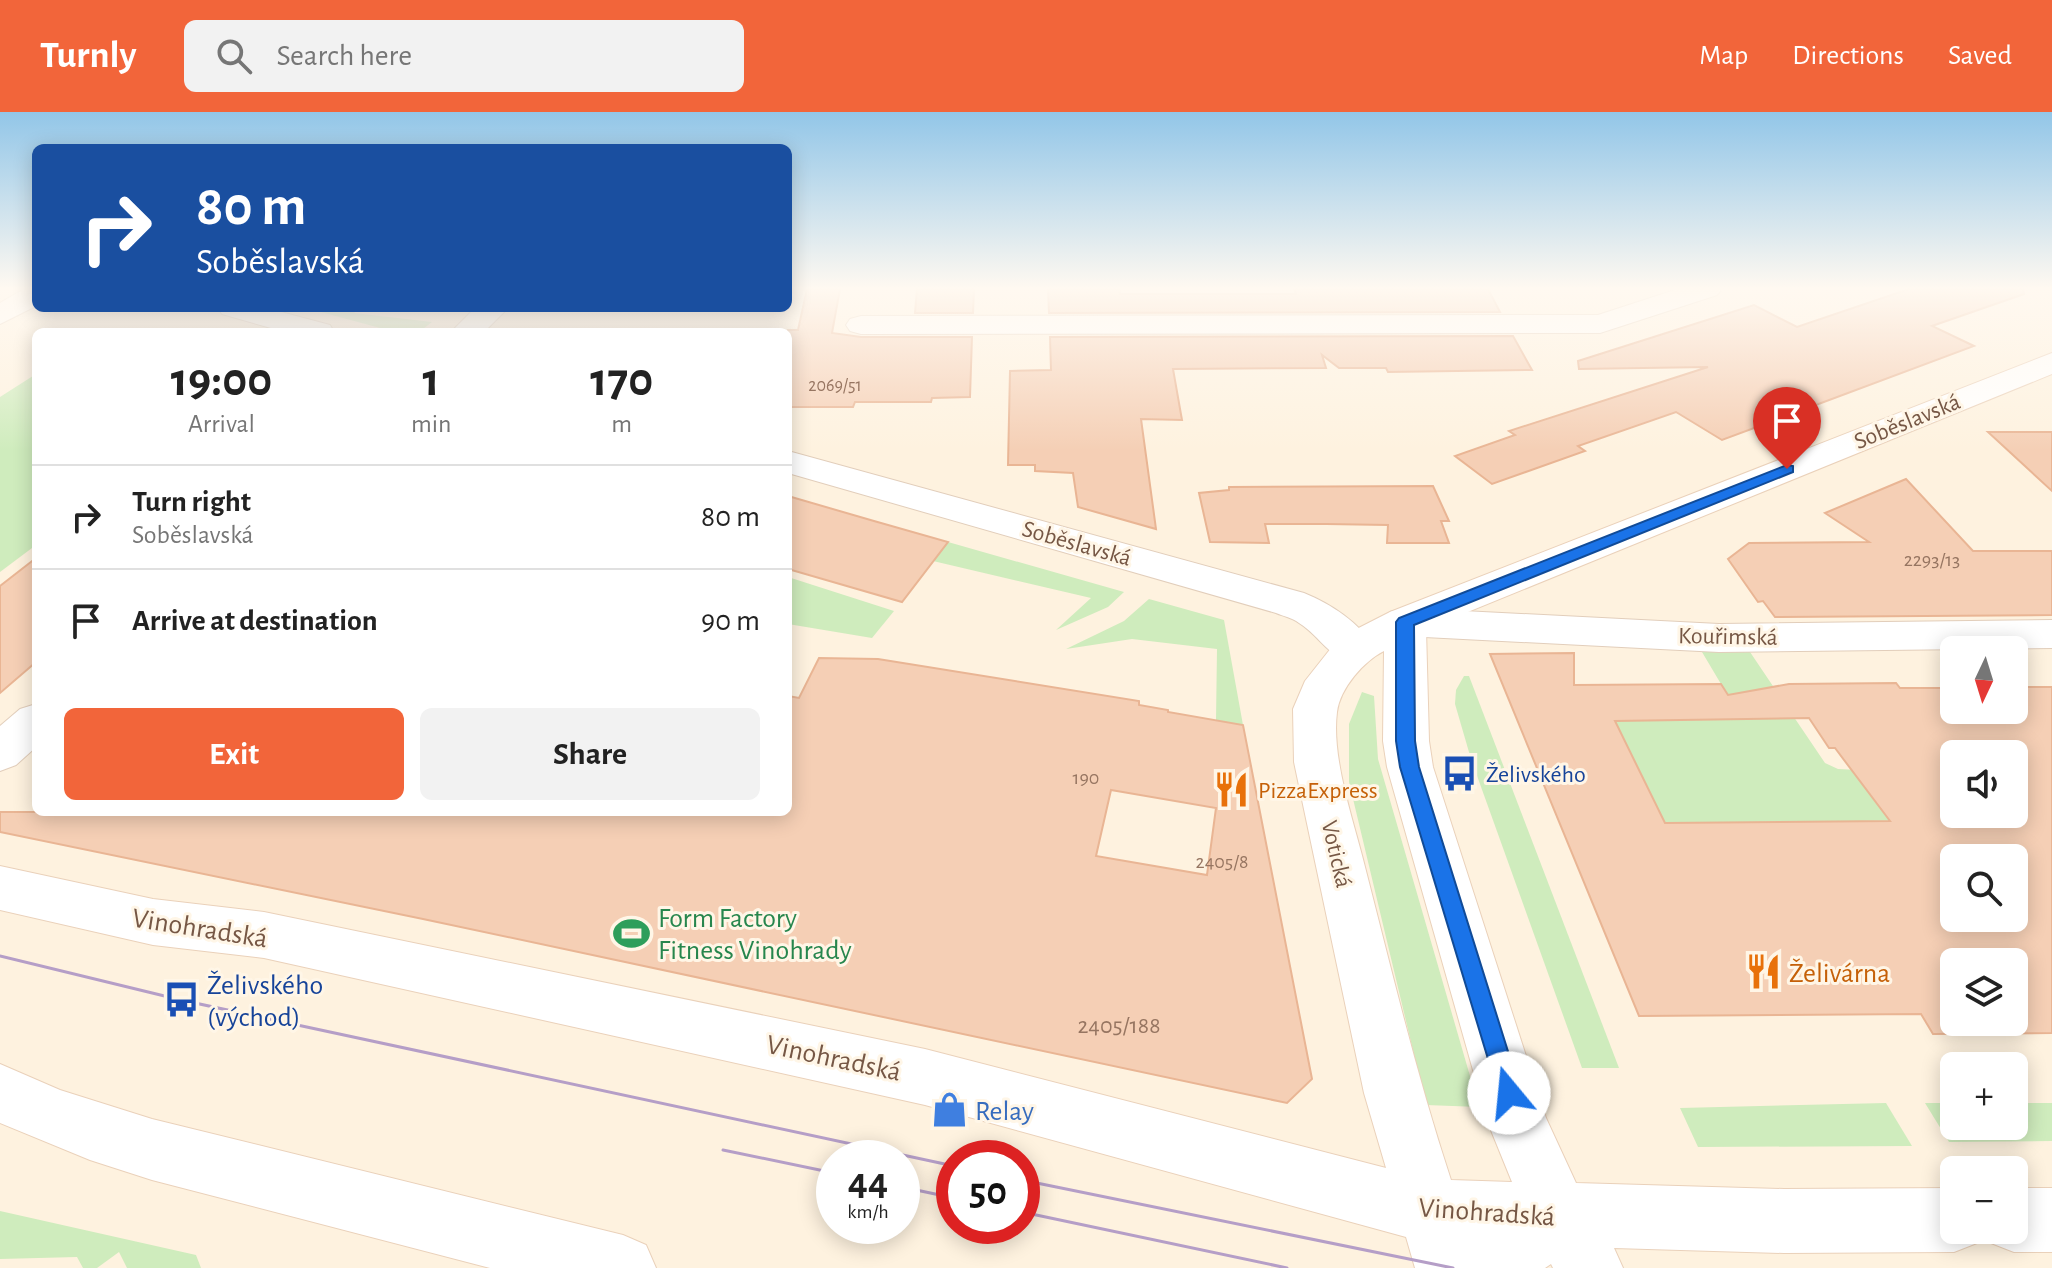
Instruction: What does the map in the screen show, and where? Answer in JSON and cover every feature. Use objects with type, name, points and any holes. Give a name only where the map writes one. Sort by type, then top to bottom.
[{"type":"main road","name":"Soběslavská","points":[[1405,622],[2052,363]]},
{"type":"main road","name":"Soběslavská","points":[[792,463],[1290,603],[1314,613],[1354,648]]},
{"type":"main road","name":"Kouřimská","points":[[1405,622],[1719,638],[2052,634]]},
{"type":"main road","name":"Votická","points":[[1405,622],[1354,648],[1321,692],[1315,709],[1317,762],[1396,1108],[1438,1240]]},
{"type":"main road","points":[[1405,622],[1406,741],[1410,767],[1518,1123],[1574,1243],[1493,1268]]},
{"type":"main road","points":[[0,753],[32,725]]},
{"type":"main road","name":"Vinohradská","points":[[0,888],[153,922],[264,935],[925,1077],[1438,1240],[1574,1243],[1940,1221]]},
{"type":"main road","points":[[0,1092],[32,1109],[133,1144],[623,1268]]},
{"type":"main road","points":[[2028,1220],[2052,1220]]},
{"type":"green space","points":[[32,377],[32,548],[0,572],[0,397]]},
{"type":"green space","points":[[948,542],[1124,592],[1108,607],[1056,630],[1091,598],[933,561]]},
{"type":"green space","points":[[792,578],[894,611],[872,638],[792,625]]},
{"type":"green space","points":[[1149,599],[1224,620],[1243,725],[1216,720],[1217,649],[1132,639],[1066,649],[1124,621]]},
{"type":"green space","points":[[1702,652],[1750,652],[1825,763],[1838,769],[1858,770],[1940,808],[1940,820],[1665,823],[1630,751],[1626,750],[1607,713],[1737,711]]},
{"type":"green space","points":[[1464,676],[1469,676],[1619,1068],[1582,1068],[1471,759],[1455,704],[1456,690]]},
{"type":"green space","points":[[1362,692],[1374,696],[1378,759],[1479,1107],[1426,1105],[1349,782],[1349,724]]},
{"type":"green space","points":[[2028,816],[2052,819],[2028,819]]},
{"type":"green space","points":[[1886,1103],[1912,1146],[1698,1147],[1680,1108]]},
{"type":"green space","points":[[1925,1103],[1940,1103],[1940,1127]]},
{"type":"green space","points":[[2028,1103],[2052,1103],[2052,1141],[1949,1142],[2028,1140]]},
{"type":"green space","points":[[0,1211],[196,1255],[201,1268],[127,1268],[119,1252],[97,1268],[83,1268],[77,1257],[0,1259]]},
{"type":"building","points":[[792,343],[972,343],[970,397],[932,398],[931,402],[855,402],[853,407],[792,407]]},
{"type":"building","points":[[1050,343],[1517,343],[1532,370],[1388,372],[1386,368],[1339,368],[1322,355],[1326,368],[1173,369],[1182,420],[1141,419],[1156,529],[1078,507],[1073,473],[1035,471],[1035,465],[1008,465],[1010,371],[1051,370]]},
{"type":"building","points":[[1635,343],[1968,343],[1974,346],[1722,440],[1676,412],[1578,446],[1585,451],[1492,484],[1455,456],[1515,435],[1509,431],[1708,367],[1579,369],[1578,361]]},
{"type":"building","points":[[1988,432],[2052,432],[2052,491]]},
{"type":"building","points":[[1906,479],[1973,551],[2052,551],[2052,615],[1775,617],[1763,601],[1758,602],[1728,559],[1749,543],[1869,542],[1825,513]]},
{"type":"building","points":[[1433,486],[1449,521],[1441,521],[1449,543],[1387,543],[1388,525],[1326,524],[1265,524],[1269,543],[1210,542],[1199,493],[1229,490],[1229,487]]},
{"type":"building","points":[[792,497],[948,542],[902,602],[792,570]]},
{"type":"building","points":[[32,561],[32,665],[0,693],[0,586]]},
{"type":"building","points":[[1574,653],[1574,685],[1721,684],[1728,695],[1789,684],[1896,683],[1900,688],[1940,688],[1940,724],[2028,724],[2028,687],[2052,687],[2052,1033],[2028,1033],[2028,948],[1940,948],[1940,1034],[1933,1034],[1921,1014],[1639,1016],[1490,654]],"holes":[[[1809,718],[1829,748],[1835,748],[1890,821],[1665,823],[1615,721]]]},
{"type":"building","points":[[819,658],[878,659],[1139,701],[1139,705],[1168,712],[1243,725],[1312,1079],[1287,1103],[0,832],[0,812],[32,812],[32,816],[792,816],[792,697],[799,698]],"holes":[[[1111,790],[1216,808],[1207,875],[1096,856]]]},
{"type":"tram line","points":[[0,956],[181,1000],[936,1162]]},
{"type":"tram line","points":[[723,1150],[816,1169]]},
{"type":"tram line","points":[[1040,1184],[1453,1268]]},
{"type":"tram line","points":[[920,1191],[936,1194]]},
{"type":"tram line","points":[[1040,1216],[1287,1268]]},
{"type":"place","name":"Želivského","points":[[1460,774]]},
{"type":"place","name":"PizzaExpress","points":[[1232,790]]},
{"type":"place","name":"Form Factory Fitness Vinohrady","points":[[632,933]]},
{"type":"place","name":"Želivárna","points":[[1763,972]]},
{"type":"place","name":"Želivského (východ)","points":[[181,1000]]},
{"type":"place","name":"Relay","points":[[949,1110]]},
{"type":"route","points":[[1509,1093],[1410,767],[1406,741],[1405,622],[1787,469]]}]
